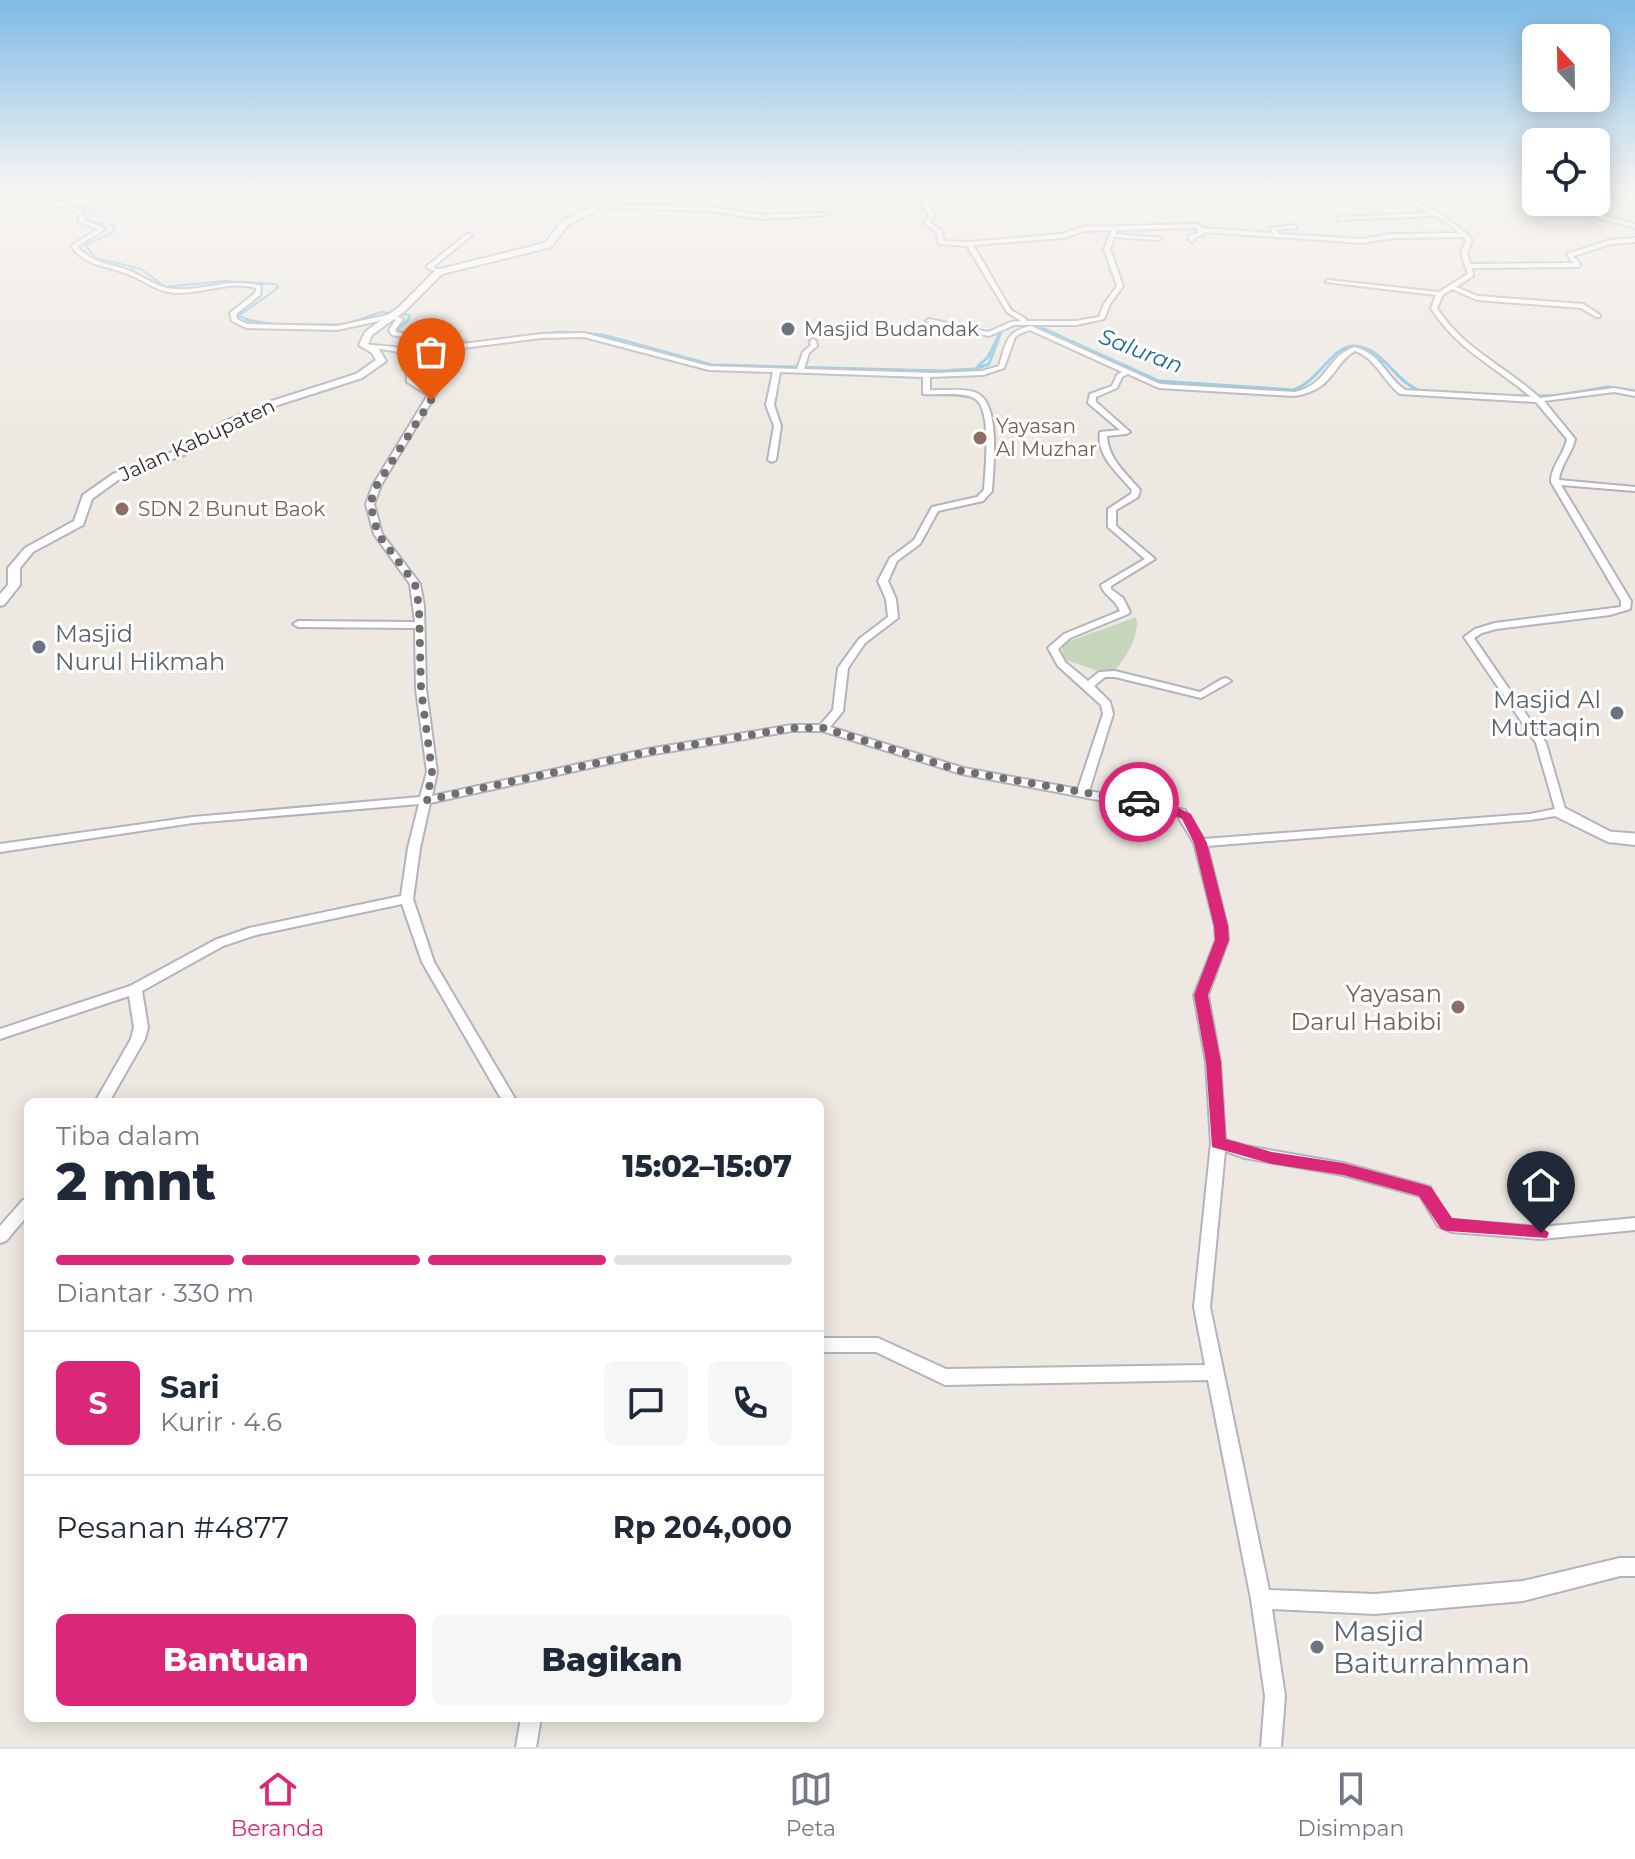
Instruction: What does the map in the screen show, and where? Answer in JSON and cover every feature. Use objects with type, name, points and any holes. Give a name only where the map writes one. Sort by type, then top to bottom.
[{"type":"street","points":[[122,271],[165,290],[239,284],[259,287],[258,294],[233,313],[237,323],[261,327],[337,328],[396,313]]},
{"type":"street","points":[[445,271],[439,272],[368,336],[410,355],[411,382],[432,394],[377,485],[370,504],[378,534],[415,584],[419,625],[421,689],[432,772],[414,848],[407,899],[428,962],[508,1098]]},
{"type":"street","points":[[985,271],[1009,311],[1030,325],[1125,373],[1159,386],[1295,394],[1313,391],[1342,357],[1354,349],[1372,356],[1395,387],[1403,392],[1537,399],[1606,390],[1635,394]]},
{"type":"street","points":[[929,321],[992,334],[1007,324],[1076,323],[1102,318],[1107,304],[1116,297],[1120,286],[1115,271]]},
{"type":"street","points":[[1470,271],[1471,275],[1440,294],[1434,308],[1441,322],[1480,359],[1537,399],[1571,439],[1571,450],[1556,469],[1555,482],[1629,610],[1498,626],[1477,631],[1469,637],[1541,743],[1559,811]]},
{"type":"street","points":[[1328,282],[1440,294]]},
{"type":"street","points":[[1451,287],[1477,298],[1583,306],[1598,316]]},
{"type":"street","points":[[396,313],[400,319],[392,330],[394,334],[446,345],[584,335],[698,367],[800,368],[927,375],[966,375],[1002,367],[1011,336],[1030,325]]},
{"type":"street","name":"Jalan Kabupaten","points":[[0,602],[14,585],[14,568],[21,559],[46,539],[79,523],[87,497],[95,490],[117,476],[182,452],[227,424],[275,403],[359,376],[381,361],[368,336]]},
{"type":"street","points":[[800,368],[806,352],[814,346],[813,341]]},
{"type":"street","points":[[772,460],[779,433],[779,421],[770,405],[777,369]]},
{"type":"street","points":[[1083,792],[1108,708],[1061,664],[1053,648],[1067,636],[1125,612],[1120,600],[1107,590],[1106,585],[1151,559],[1112,527],[1112,509],[1135,495],[1136,490],[1115,467],[1102,444],[1103,434],[1126,432],[1092,403],[1093,396],[1115,387],[1119,376],[1125,373]]},
{"type":"street","points":[[823,728],[838,711],[843,668],[862,641],[893,618],[891,599],[883,581],[893,560],[917,542],[935,509],[980,499],[988,491],[990,424],[983,401],[973,394],[926,392],[927,375]]},
{"type":"street","points":[[1555,482],[1635,489]]},
{"type":"street","points":[[298,624],[419,625]]},
{"type":"street","points":[[1088,686],[1103,674],[1115,674],[1201,695],[1226,681]]},
{"type":"street","points":[[0,848],[193,820],[427,800],[754,732],[823,728],[962,771],[1181,812],[1200,843],[1221,926],[1222,940],[1201,995],[1213,1062],[1218,1143],[1202,1307],[1261,1599],[1275,1696],[1271,1747]]},
{"type":"street","points":[[1200,843],[1416,827],[1559,811],[1612,840],[1635,840]]},
{"type":"street","points":[[0,1034],[135,989],[219,943],[253,931],[407,899]]},
{"type":"street","points":[[104,1098],[138,1039],[141,1027],[135,989]]},
{"type":"street","points":[[1218,1143],[1272,1158],[1343,1169],[1425,1191],[1443,1222],[1451,1226],[1541,1233],[1635,1224]]},
{"type":"street","points":[[0,1237],[24,1209]]},
{"type":"street","points":[[824,1345],[878,1345],[945,1377],[1216,1372]]},
{"type":"street","points":[[1261,1599],[1375,1604],[1523,1591],[1620,1567],[1635,1567]]},
{"type":"street","points":[[526,1747],[530,1722]]},
{"type":"green space","points":[[1136,617],[1136,632],[1130,649],[1110,675],[1063,659],[1062,644]]},
{"type":"waterway","points":[[132,271],[156,285]]},
{"type":"waterway","name":"Saluran","points":[[143,271],[165,287],[225,281],[275,284],[278,287],[274,291],[238,316],[255,321]]},
{"type":"waterway","name":"Saluran","points":[[353,322],[381,312],[410,315],[408,320]]},
{"type":"waterway","name":"Saluran","points":[[246,320],[255,321]]},
{"type":"waterway","name":"Saluran","points":[[292,325],[345,325],[358,320]]},
{"type":"waterway","name":"Saluran","points":[[408,320],[398,329],[402,333],[473,343]]},
{"type":"waterway","name":"Saluran","points":[[255,321],[278,325]]},
{"type":"waterway","name":"Saluran","points":[[1002,329],[1022,324]]},
{"type":"waterway","name":"Saluran","points":[[1036,325],[1159,381],[1293,390],[1311,379],[1338,352],[1353,346],[1372,352],[1403,380],[1421,391]]},
{"type":"waterway","name":"Saluran","points":[[515,337],[560,332],[603,335],[712,365],[941,371],[975,369],[989,364],[1002,329]]},
{"type":"waterway","name":"Saluran","points":[[978,366],[988,357],[1002,329]]},
{"type":"waterway","points":[[1051,332],[1080,348]]},
{"type":"waterway","name":"Saluran","points":[[1377,357],[1397,384]]},
{"type":"waterway","name":"Saluran","points":[[1507,396],[1556,396],[1608,387],[1635,391]]},
{"type":"way so far","points":[[431,400],[377,485],[370,504],[378,534],[415,584],[419,606],[421,689],[432,772],[427,800],[540,778],[648,752],[768,730],[823,728],[962,771],[1139,802]]},
{"type":"place","name":"Masjid Budandak","points":[[788,329]]},
{"type":"place","name":"Yayasan Al Muzhar","points":[[980,438]]},
{"type":"place","name":"SDN 2 Bunut Baok","points":[[122,509]]},
{"type":"place","name":"Masjid Nurul Hikmah","points":[[39,647]]},
{"type":"place","name":"Masjid Al Muttaqin","points":[[1617,713]]},
{"type":"place","name":"Yayasan Darul Habibi","points":[[1458,1007]]},
{"type":"place","name":"Masjid Baiturrahman","points":[[1317,1647]]},
{"type":"route","points":[[1139,802],[1181,812],[1187,817],[1200,843],[1221,926],[1222,940],[1201,995],[1213,1062],[1218,1143],[1272,1158],[1343,1169],[1425,1191],[1447,1225],[1541,1233]]}]
